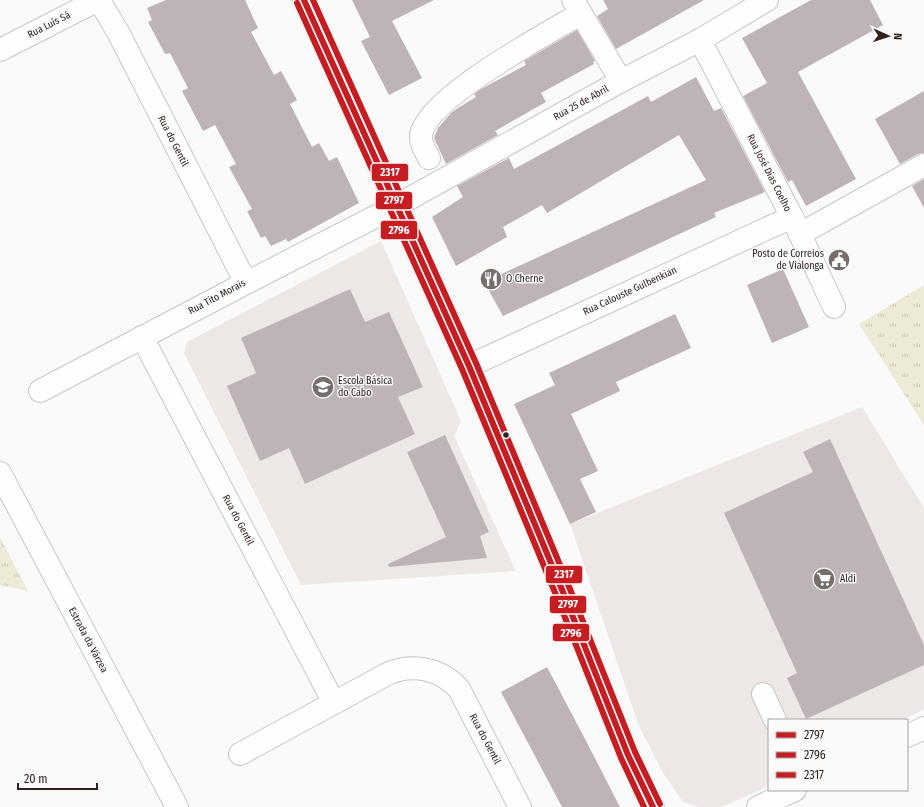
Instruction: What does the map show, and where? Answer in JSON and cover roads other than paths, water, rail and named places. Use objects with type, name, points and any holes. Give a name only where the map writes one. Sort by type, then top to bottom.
[{"type":"street","name":"Rua Luís Sá","points":[[0,50],[98,0]]},
{"type":"street","name":"Rua do Gentil","points":[[98,0],[119,34],[246,283]]},
{"type":"street","points":[[304,0],[469,366],[566,599],[628,756],[653,807]]},
{"type":"street","name":"Rua 25 de Abril","points":[[396,206],[621,81],[700,40],[766,0]]},
{"type":"street","points":[[429,158],[421,136],[426,123],[433,113],[464,86],[576,7],[621,81]]},
{"type":"street","name":"Rua José Dias Coelho","points":[[700,40],[796,225],[834,307]]},
{"type":"street","name":"Rua Calouste Gulbenkian","points":[[469,366],[796,225],[924,165]]},
{"type":"street","name":"Rua Tito Morais","points":[[40,391],[142,336],[396,206]]},
{"type":"street","name":"Rua do Gentil","points":[[142,336],[334,703]]},
{"type":"street","name":"Estrada da Várzea","points":[[0,473],[177,807]]},
{"type":"street","name":"Rua do Gentil","points":[[240,754],[398,669],[419,668],[446,677],[459,689],[520,807]]},
{"type":"street","points":[[763,694],[775,719]]},
{"type":"street","points":[[908,736],[924,728]]},
{"type":"street","points":[[758,807],[793,791]]},
{"type":"place","name":"Posto de Correios de Vialonga","points":[[839,260]]},
{"type":"place","name":"O Cherne","points":[[491,279]]},
{"type":"place","name":"Escola Básica do Cabo","points":[[323,387]]},
{"type":"place","name":"Aldi","points":[[824,579]]}]
